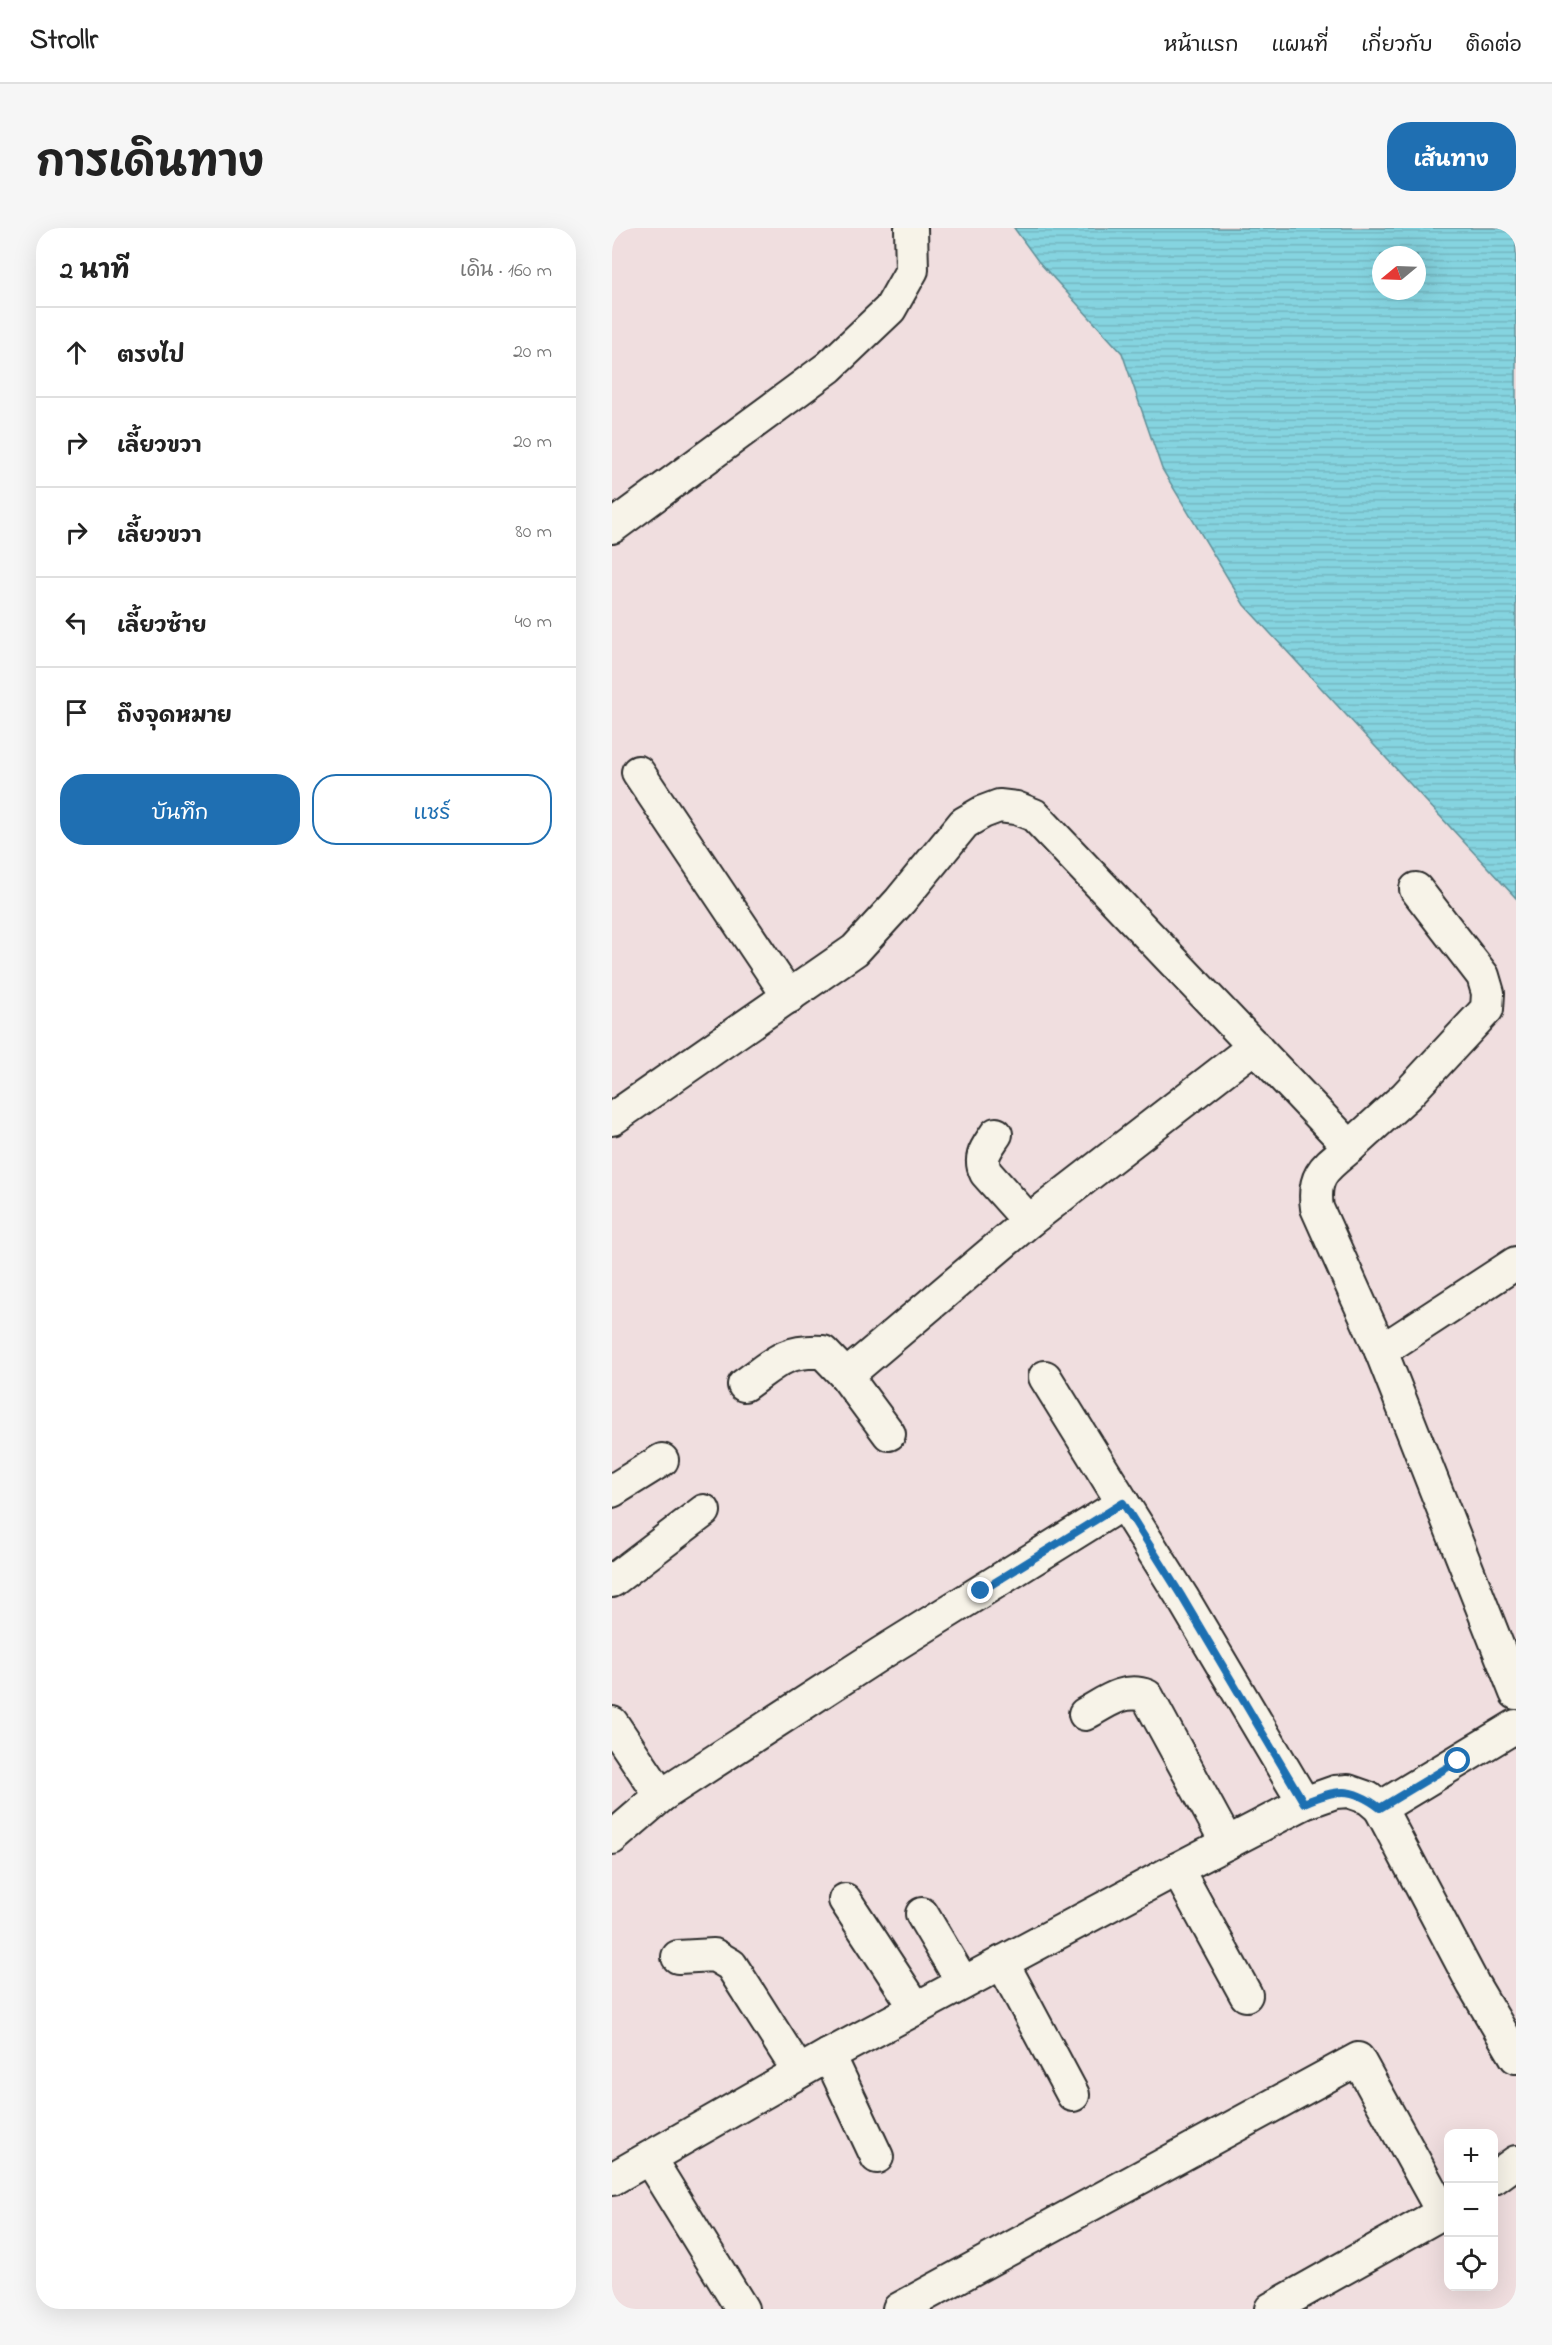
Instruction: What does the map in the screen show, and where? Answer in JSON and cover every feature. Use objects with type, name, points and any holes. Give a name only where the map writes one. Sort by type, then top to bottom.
[{"type":"street","points":[[612,527],[829,367],[890,309],[912,270],[911,228]]},
{"type":"street","points":[[638,772],[789,997]]},
{"type":"street","points":[[612,1119],[855,950],[900,901],[964,823],[999,806],[1034,815],[1350,1147]]},
{"type":"street","points":[[1416,889],[1484,976],[1488,993],[1487,1009],[1406,1096],[1329,1165],[1318,1178],[1315,1194],[1317,1209],[1381,1351],[1516,1692]]},
{"type":"street","points":[[846,1376],[1029,1221],[1255,1046]]},
{"type":"street","points":[[996,1134],[983,1153],[982,1164],[986,1173],[1029,1221]]},
{"type":"street","points":[[1381,1351],[1516,1263]]},
{"type":"street","points":[[744,1385],[781,1358],[800,1351],[823,1352],[846,1376],[889,1434]]},
{"type":"street","points":[[1045,1377],[1182,1597],[1304,1803]]},
{"type":"street","points":[[612,1491],[662,1460]]},
{"type":"street","points":[[612,1838],[661,1796],[880,1654],[1123,1503]]},
{"type":"street","points":[[612,1581],[704,1511]]},
{"type":"street","points":[[1085,1714],[1122,1694],[1136,1692],[1147,1696],[1227,1843]]},
{"type":"street","points":[[612,1723],[661,1796]]},
{"type":"street","points":[[1380,1808],[1516,1726]]},
{"type":"street","points":[[612,2179],[916,2008],[1304,1803],[1335,1791],[1348,1791],[1368,1798],[1380,1808],[1473,1984],[1516,2057]]},
{"type":"street","points":[[1177,1869],[1246,1995]]},
{"type":"street","points":[[845,1900],[916,2008]]},
{"type":"street","points":[[922,1914],[963,1983]]},
{"type":"street","points":[[678,1957],[714,1955],[731,1965],[799,2072]]},
{"type":"street","points":[[1002,1962],[1073,2095]]},
{"type":"street","points":[[829,2055],[877,2157]]},
{"type":"street","points":[[899,2309],[1358,2059],[1444,2208]]},
{"type":"street","points":[[649,2158],[741,2309]]},
{"type":"street","points":[[1498,2175],[1516,2162]]},
{"type":"street","points":[[1271,2309],[1444,2212]]},
{"type":"water","points":[[1014,228],[1516,228],[1516,898],[1244,605],[1162,469],[1122,353],[1038,261]]},
{"type":"route","points":[[981,1591],[1123,1503],[1182,1597],[1304,1803],[1335,1791],[1348,1791],[1368,1798],[1380,1808],[1458,1761]]}]
